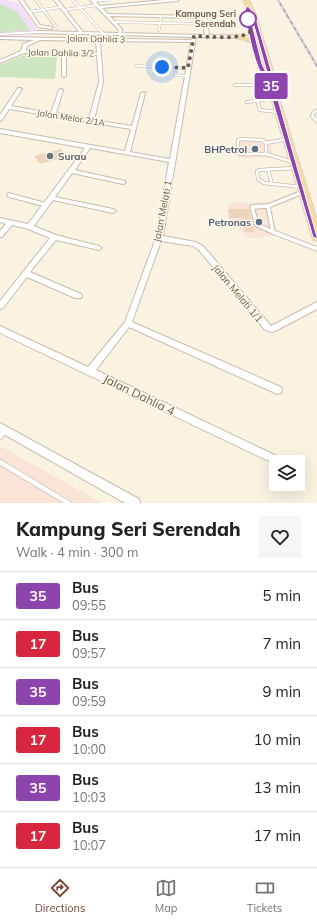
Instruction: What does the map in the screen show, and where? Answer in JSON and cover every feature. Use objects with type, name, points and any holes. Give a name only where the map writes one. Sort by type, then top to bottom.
[{"type":"main road","points":[[246,0],[248,8],[253,15],[254,37]]},
{"type":"main road","points":[[248,8],[246,13],[270,77],[270,83],[317,237]]},
{"type":"main road","points":[[236,37],[246,35],[254,37]]},
{"type":"main road","points":[[236,37],[254,37]]},
{"type":"street","points":[[21,0],[39,26],[103,33],[159,30],[236,37]]},
{"type":"street","points":[[56,0],[80,30]]},
{"type":"street","points":[[98,6],[177,0]]},
{"type":"street","points":[[93,1],[121,32],[193,38],[207,34]]},
{"type":"street","points":[[106,15],[199,17],[206,19],[207,34]]},
{"type":"street","points":[[39,32],[80,30]]},
{"type":"street","name":"Jalan Dahlia 3","points":[[0,38],[193,38]]},
{"type":"street","points":[[0,62],[22,52],[25,45],[41,38]]},
{"type":"street","name":"Jalan Melati 1","points":[[90,371],[128,323],[159,238],[193,38]]},
{"type":"street","points":[[91,121],[101,82],[98,39]]},
{"type":"street","name":"Jalan Dahlia 3/2","points":[[22,52],[99,54]]},
{"type":"street","points":[[64,53],[64,76]]},
{"type":"street","points":[[0,119],[20,89]]},
{"type":"street","points":[[53,115],[61,90]]},
{"type":"street","points":[[127,153],[143,92]]},
{"type":"street","name":"Jalan Melor 2/1A","points":[[8,107],[134,128]]},
{"type":"street","points":[[0,130],[172,161]]},
{"type":"street","points":[[30,227],[89,146]]},
{"type":"street","points":[[71,171],[122,182]]},
{"type":"street","points":[[51,198],[113,211]]},
{"type":"street","points":[[0,220],[30,227],[54,237],[99,248]]},
{"type":"street","points":[[0,235],[11,222]]},
{"type":"street","points":[[0,306],[54,237]]},
{"type":"street","name":"Jalan Melati 1/1","points":[[159,238],[195,244],[201,248],[268,328],[272,330],[317,305]]},
{"type":"street","points":[[26,273],[78,296]]},
{"type":"street","points":[[128,323],[278,390]]},
{"type":"street","name":"Jalan Dahlia 4","points":[[0,329],[269,457]]},
{"type":"street","points":[[2,432],[135,503]]},
{"type":"lane","points":[[36,0],[57,28]]},
{"type":"lane","points":[[73,0],[103,33]]},
{"type":"lane","points":[[93,1],[108,0]]},
{"type":"lane","points":[[29,12],[98,6]]},
{"type":"lane","points":[[159,30],[161,16]]},
{"type":"lane","points":[[113,22],[206,24]]},
{"type":"lane","points":[[0,34],[39,32]]},
{"type":"lane","points":[[136,66],[188,68]]},
{"type":"lane","points":[[176,72],[175,75],[186,76]]},
{"type":"lane","points":[[235,85],[270,83]]},
{"type":"lane","points":[[247,102],[275,98]]},
{"type":"lane","points":[[257,100],[260,110],[279,112]]},
{"type":"lane","points":[[317,111],[314,112],[312,116],[317,121]]},
{"type":"lane","points":[[287,139],[266,143],[262,140],[238,140],[238,152],[240,154],[266,154],[295,165]]},
{"type":"lane","points":[[266,143],[266,154]]},
{"type":"lane","points":[[295,165],[259,170],[256,171],[256,173],[260,181],[302,190]]},
{"type":"lane","points":[[268,169],[272,184]]},
{"type":"lane","points":[[302,190],[268,206],[252,207],[257,225],[317,249]]},
{"type":"lane","points":[[9,195],[46,205]]},
{"type":"lane","points":[[268,206],[273,232]]},
{"type":"lane","points":[[0,462],[68,503]]},
{"type":"shaded area","points":[[0,0],[20,4],[37,29],[38,35],[0,36]]},
{"type":"shaded area","points":[[237,139],[270,139],[273,158],[238,158]]},
{"type":"shaded area","points":[[270,202],[274,236],[247,238],[230,219],[228,203]]},
{"type":"shaded area","points":[[0,446],[102,503],[0,503]]},
{"type":"green space","points":[[0,4],[16,11],[30,30],[0,32]]},
{"type":"green space","points":[[31,54],[57,56],[55,79],[0,77],[0,65]]},
{"type":"building","name":"Surau","points":[[61,149],[66,156],[48,162],[40,164],[34,156]]},
{"type":"building","points":[[228,209],[249,209],[254,232],[244,232],[242,218],[229,218]]},
{"type":"railway","points":[[278,0],[317,66]]},
{"type":"bus line","name":"35","points":[[270,77],[258,38],[253,15],[248,8],[246,13],[260,64],[264,75],[270,82],[317,237]]},
{"type":"place","name":"Kampung Seri Serendah","points":[[248,19]]},
{"type":"place","name":"BHPetrol","points":[[255,149]]},
{"type":"place","name":"Surau","points":[[50,156]]},
{"type":"place","name":"Petronas","points":[[259,222]]},
{"type":"route","points":[[162,67],[188,68],[194,36],[236,37],[246,35],[251,31],[248,19]]}]
